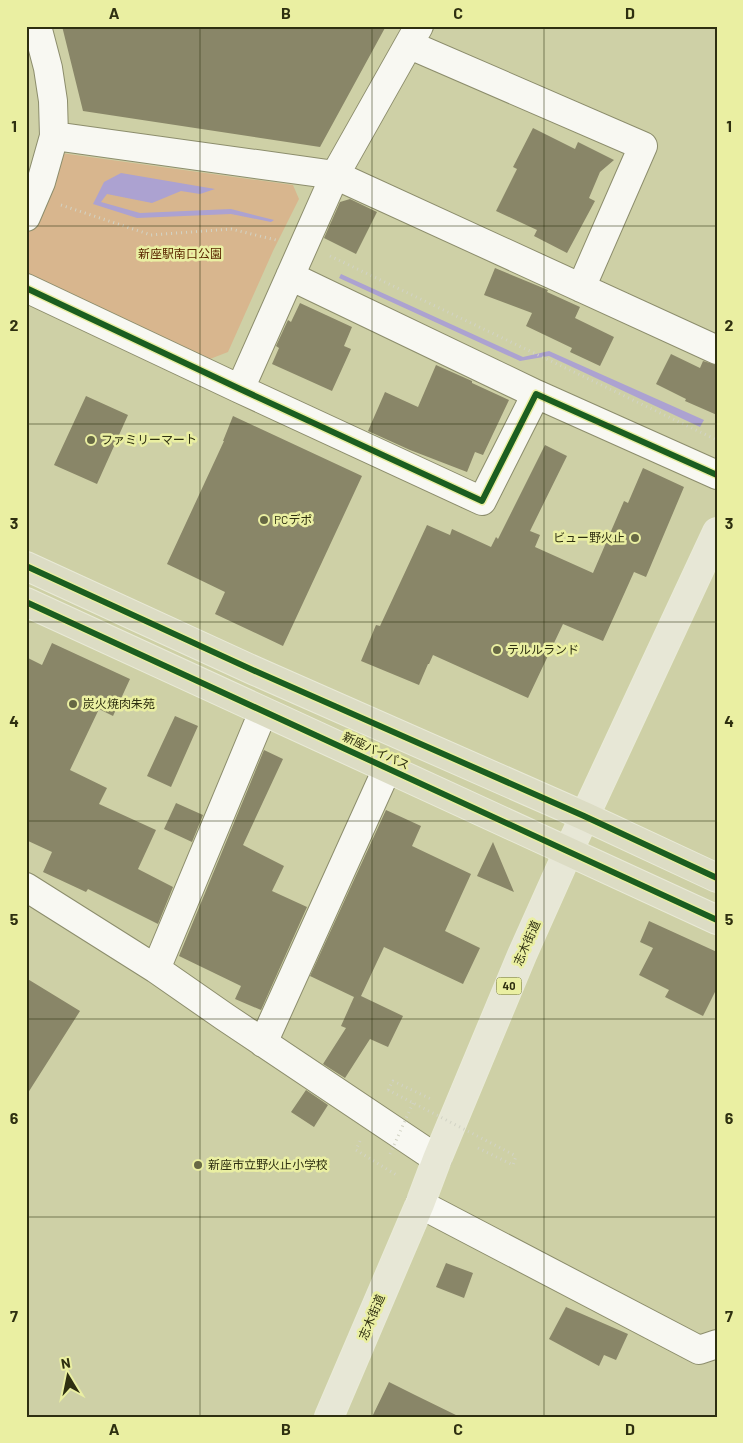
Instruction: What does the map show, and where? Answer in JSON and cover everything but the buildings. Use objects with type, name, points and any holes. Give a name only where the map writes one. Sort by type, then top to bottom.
[{"type":"highway","name":"新座バイパス","points":[[26,566],[255,671],[584,816],[717,878]]},
{"type":"highway","name":"新座バイパス","points":[[26,602],[717,920]]},
{"type":"main road","name":"志木街道","points":[[336,1415],[437,1159],[522,955],[584,816],[717,532]]},
{"type":"street","points":[[31,206],[54,136],[53,101],[48,68],[37,26]]},
{"type":"street","points":[[240,390],[290,276],[292,243],[335,175],[414,36],[643,146],[581,288]]},
{"type":"street","points":[[54,136],[335,175],[717,350]]},
{"type":"street","points":[[290,276],[536,394],[717,475]]},
{"type":"street","points":[[26,288],[240,390],[482,501],[536,394]]},
{"type":"street","points":[[156,969],[263,712]]},
{"type":"street","points":[[263,1043],[387,769]]},
{"type":"street","points":[[26,887],[156,969],[437,1159]]},
{"type":"street","points":[[420,1204],[699,1350],[717,1344]]},
{"type":"path","points":[[31,206],[152,235],[232,230],[292,243],[717,440]]},
{"type":"path","points":[[431,1099],[393,1081],[388,1090],[516,1156],[513,1165],[478,1148]]},
{"type":"path","points":[[383,1151],[390,1154],[413,1103]]},
{"type":"path","points":[[368,1143],[361,1139],[356,1150],[398,1176]]},
{"type":"green space","name":"新座駅南口公園","points":[[61,153],[293,185],[299,199],[273,251],[228,352],[210,359],[26,277],[26,239]]},
{"type":"shaded area","points":[[121,173],[215,189],[200,194],[181,191],[152,203],[107,194],[101,202],[140,213],[231,209],[274,220],[271,222],[231,214],[137,218],[93,204],[104,182]]},
{"type":"shaded area","points":[[341,274],[523,357],[549,351],[704,420],[700,427],[549,356],[520,361],[339,278]]},
{"type":"cycle path","points":[[26,288],[482,501],[536,394],[717,475]]},
{"type":"cycle path","points":[[26,566],[255,671],[584,816],[717,878]]},
{"type":"cycle path","points":[[26,602],[717,920]]},
{"type":"place","name":"ファミリーマート","points":[[91,440]]},
{"type":"place","name":"PCデポ","points":[[264,520]]},
{"type":"place","name":"ビュー野火止","points":[[635,538]]},
{"type":"place","name":"テルルランド","points":[[497,650]]},
{"type":"place","name":"炭火焼肉朱苑","points":[[73,704]]},
{"type":"place","name":"新座市立野火止小学校","points":[[198,1165]]}]
